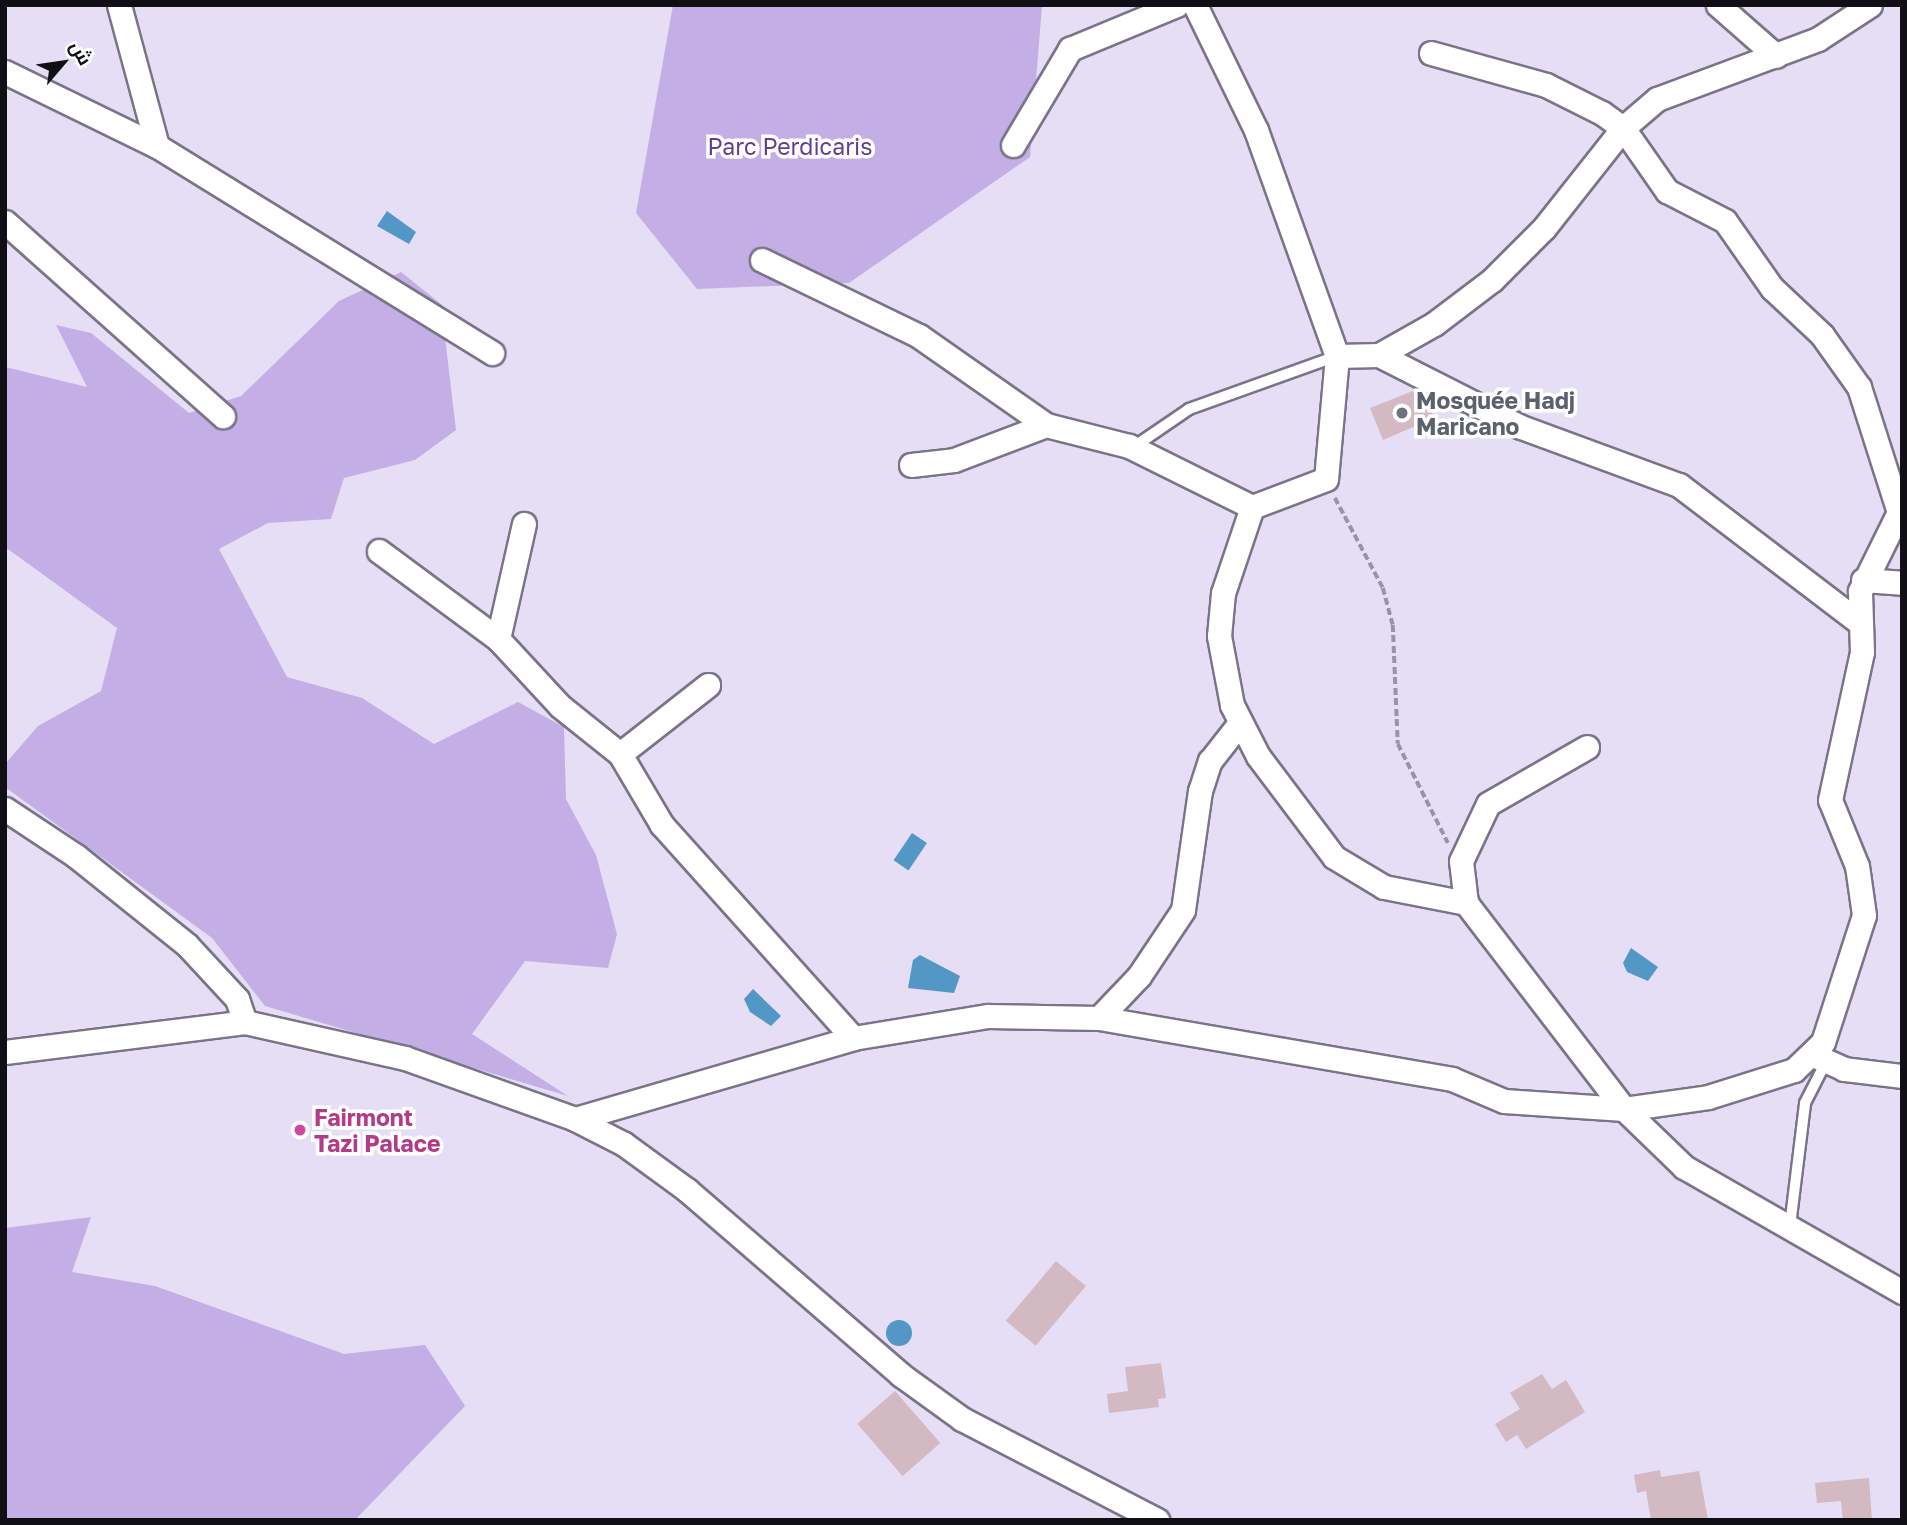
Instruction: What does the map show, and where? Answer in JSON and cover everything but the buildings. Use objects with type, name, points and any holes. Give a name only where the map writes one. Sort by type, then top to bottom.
[{"type":"street","points":[[119,5],[158,146]]},
{"type":"street","points":[[1013,145],[1070,49],[1176,5]]},
{"type":"street","points":[[762,260],[919,336],[1046,425],[1129,446],[1252,507],[1326,479],[1337,356],[1251,119],[1195,5]]},
{"type":"street","points":[[1718,5],[1776,56]]},
{"type":"street","points":[[1337,356],[1379,355],[1434,324],[1519,256],[1623,128],[1677,88],[1776,56],[1828,34],[1870,5]]},
{"type":"street","points":[[1431,53],[1564,92],[1623,128],[1667,191],[1725,221],[1772,288],[1844,363],[1872,416],[1884,478],[1900,512],[1863,580],[1856,620],[1862,652],[1830,800],[1857,866],[1864,915],[1835,1016],[1819,1059]]},
{"type":"street","points":[[5,72],[158,146],[492,353]]},
{"type":"street","points":[[5,222],[223,416]]},
{"type":"street","points":[[1379,355],[1521,427],[1679,485],[1856,620]]},
{"type":"street","points":[[911,465],[954,460],[1046,425]]},
{"type":"street","points":[[1252,507],[1220,613],[1222,654],[1239,724],[1318,841],[1343,864],[1384,887],[1466,903]]},
{"type":"street","points":[[498,639],[524,524]]},
{"type":"street","points":[[379,551],[498,639],[560,706],[620,754],[662,825],[853,1038]]},
{"type":"street","points":[[1863,580],[1902,583]]},
{"type":"street","points":[[620,754],[708,685]]},
{"type":"street","points":[[1099,1018],[1139,976],[1183,909],[1200,791],[1210,761],[1239,724]]},
{"type":"street","points":[[1587,747],[1488,804],[1461,861],[1466,903],[1624,1109],[1685,1167],[1902,1292]]},
{"type":"street","points":[[5,809],[76,856],[187,945],[237,999],[245,1022]]},
{"type":"street","points":[[575,1119],[853,1038],[988,1016],[1099,1018],[1452,1079],[1504,1101],[1624,1109],[1743,1087],[1819,1059],[1902,1076]]},
{"type":"street","points":[[5,1052],[245,1022],[405,1058],[575,1119],[624,1144],[687,1190],[891,1367],[962,1419],[1157,1520]]},
{"type":"lane","points":[[1129,446],[1144,446],[1189,409],[1337,356]]},
{"type":"lane","points":[[1790,1226],[1805,1103],[1819,1059]]},
{"type":"path","points":[[1326,479],[1383,589],[1393,625],[1398,744],[1435,825],[1461,861]]},
{"type":"green space","name":"Parc Perdicaris","points":[[673,5],[1042,5],[1030,157],[849,283],[697,289],[636,213]]},
{"type":"green space","points":[[401,272],[441,304],[456,430],[415,460],[344,478],[331,519],[268,523],[219,549],[287,677],[362,698],[434,744],[518,702],[564,727],[566,799],[596,855],[617,934],[608,968],[525,961],[472,1034],[568,1096],[265,1006],[212,938],[5,787],[5,764],[38,726],[101,691],[117,628],[5,547],[5,367],[87,387],[56,325],[91,333],[189,413],[241,396],[339,301]]},
{"type":"green space","points":[[91,1217],[72,1272],[155,1286],[344,1354],[425,1345],[465,1406],[355,1520],[5,1520],[5,1228]]},
{"type":"water","points":[[387,211],[416,232],[409,244],[377,226]]},
{"type":"water","points":[[912,833],[927,843],[908,870],[894,860]]},
{"type":"water","points":[[1631,948],[1658,967],[1648,981],[1627,972],[1623,963]]},
{"type":"water","points":[[920,955],[960,976],[954,993],[908,988],[913,960]]},
{"type":"water","points":[[753,989],[781,1016],[771,1026],[750,1012],[744,999]]},
{"type":"water","points":[[899,1320],[908,1324],[912,1333],[908,1342],[899,1346],[890,1342],[886,1333],[890,1324]]},
{"type":"place","name":"Mosquée Hadj Maricano","points":[[1402,413]]},
{"type":"place","name":"Fairmont Tazi Palace","points":[[300,1130]]}]
